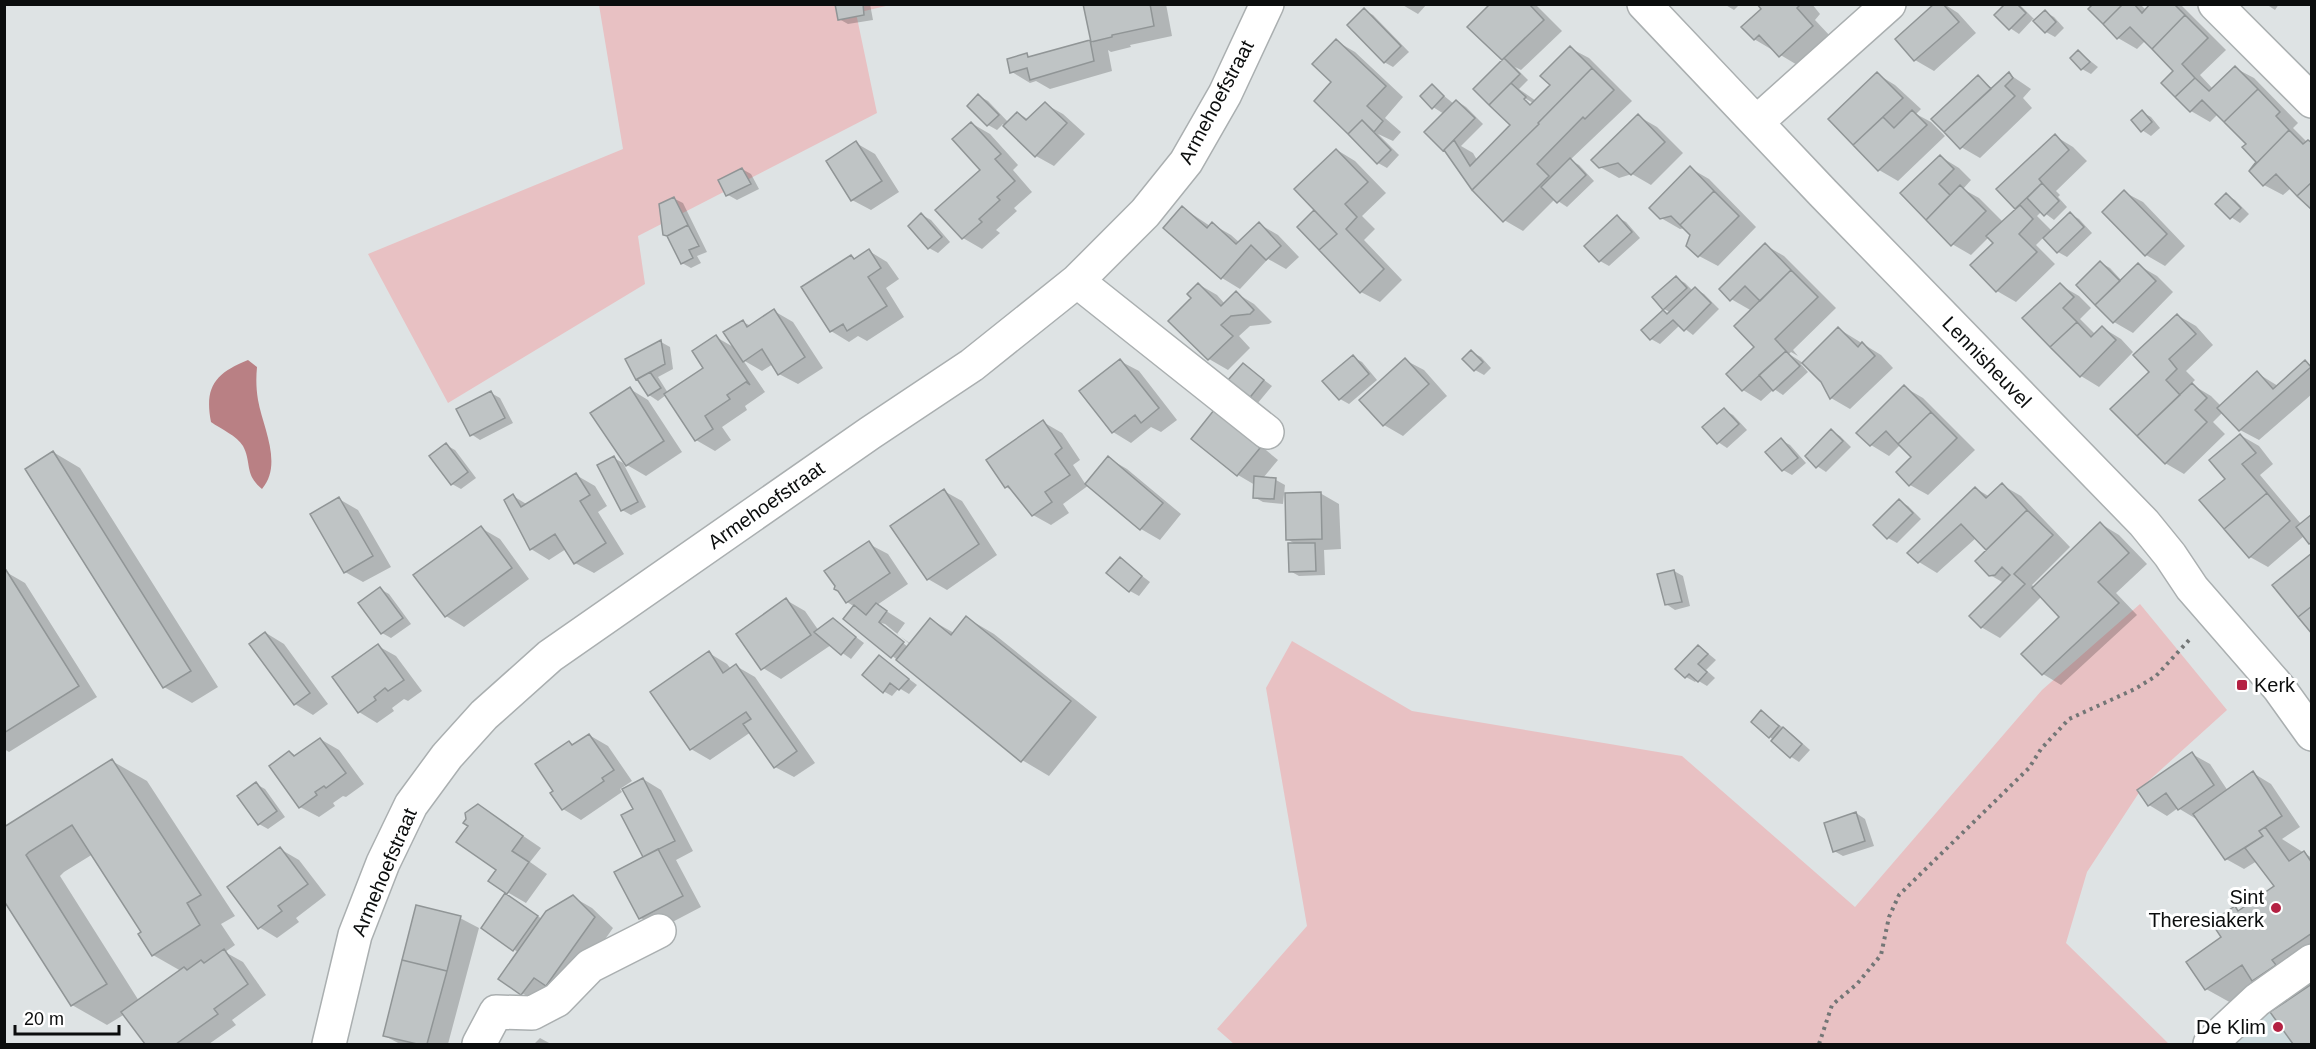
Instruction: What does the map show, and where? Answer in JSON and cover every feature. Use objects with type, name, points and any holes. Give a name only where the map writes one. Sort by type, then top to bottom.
[{"type":"street","name":"Armehoefstraat","points":[[329,1044],[355,935],[383,863],[411,805],[447,756],[484,715],[550,656],[861,439],[972,365],[1077,281],[1145,213],[1186,162],[1225,94],[1267,4]]},
{"type":"street","name":"Lennisheuvel","points":[[1644,4],[1823,193],[2144,523],[2170,555],[2192,588],[2280,688],[2312,734]]},
{"type":"street","points":[[1757,122],[1889,4]]},
{"type":"street","points":[[2215,4],[2312,101]]},
{"type":"street","points":[[1077,281],[1267,432]]},
{"type":"street","points":[[479,1044],[496,1012],[532,1013],[557,1000],[590,966],[658,932]]},
{"type":"street","points":[[2210,1044],[2257,1000],[2312,961]]},
{"type":"path","points":[[1819,1044],[1832,1005],[1857,984],[1881,955],[1889,917],[1899,895],[2029,768],[2041,749],[2069,719],[2135,689],[2156,676],[2178,650],[2216,615]]},
{"type":"shaded area","points":[[599,5],[890,5],[856,13],[877,113],[638,236],[645,284],[448,403],[368,254],[623,149]]},
{"type":"shaded area","points":[[248,360],[257,367],[258,400],[270,446],[271,468],[262,489],[250,473],[243,446],[233,436],[211,422],[209,410],[209,399],[215,382],[228,370]]},
{"type":"shaded area","points":[[2140,604],[2227,710],[2144,785],[2087,872],[2066,943],[2169,1044],[1234,1044],[1217,1029],[1307,926],[1266,688],[1292,641],[1412,711],[1682,756],[1855,907],[2042,690]]},
{"type":"shaded area","name":"De Klim","points":[[2311,977],[2311,1044],[2225,1044]]},
{"type":"building","points":[[835,4],[863,4],[864,15],[838,20]]},
{"type":"building","points":[[1083,4],[1150,4],[1154,26],[1091,42]]},
{"type":"building","points":[[1490,4],[1529,4],[1544,20],[1502,60],[1467,27]]},
{"type":"building","points":[[1757,4],[1801,4],[1797,8],[1813,26],[1779,57],[1759,35],[1754,40],[1741,27],[1761,9]]},
{"type":"building","points":[[1934,4],[1943,4],[1959,22],[1914,61],[1895,39]]},
{"type":"building","points":[[2005,4],[2017,4],[2026,13],[2009,30],[1994,15]]},
{"type":"building","points":[[2093,4],[2123,4],[2103,24],[2088,9]]},
{"type":"building","points":[[2123,4],[2134,4],[2142,13],[2150,4],[2174,4],[2185,15],[2152,49],[2130,27],[2117,39],[2103,24]]},
{"type":"building","points":[[1364,8],[1401,46],[1384,63],[1347,25]]},
{"type":"building","points":[[2045,10],[2056,22],[2045,33],[2033,21]]},
{"type":"building","points":[[2185,15],[2208,38],[2182,64],[2195,78],[2175,97],[2161,83],[2173,71],[2152,49]]},
{"type":"building","points":[[1336,39],[1386,86],[1367,106],[1383,121],[1374,132],[1362,120],[1348,134],[1314,101],[1331,82],[1312,64]]},
{"type":"building","points":[[1090,40],[1094,61],[1030,80],[1027,68],[1010,73],[1007,59],[1027,53],[1028,57]]},
{"type":"building","points":[[1570,46],[1592,68],[1472,190],[1444,150],[1454,140],[1470,166],[1510,125],[1489,105],[1511,83],[1526,97],[1524,99],[1530,105],[1550,85],[1540,76]]},
{"type":"building","points":[[2078,50],[2090,62],[2081,70],[2070,58]]},
{"type":"building","points":[[1504,58],[1520,74],[1489,105],[1473,89]]},
{"type":"building","points":[[2235,66],[2258,89],[2224,122],[2202,100],[2190,112],[2175,97],[2195,78],[2209,91]]},
{"type":"building","points":[[1592,68],[1614,90],[1585,119],[1583,117],[1537,164],[1549,176],[1503,222],[1472,190]]},
{"type":"building","points":[[1877,72],[1903,98],[1853,145],[1828,119]]},
{"type":"building","points":[[2009,72],[2013,78],[2005,86],[2015,96],[1960,149],[1944,132]]},
{"type":"building","points":[[1978,75],[1991,89],[1944,132],[1931,119]]},
{"type":"building","points":[[1432,84],[1444,96],[1432,109],[1420,96]]},
{"type":"building","points":[[2258,89],[2280,112],[2276,116],[2289,130],[2249,171],[2256,162],[2242,147],[2246,144],[2224,122]]},
{"type":"building","points":[[978,94],[999,115],[987,126],[967,106]]},
{"type":"building","points":[[1456,100],[1475,118],[1443,151],[1424,132]]},
{"type":"building","points":[[1045,102],[1067,123],[1035,157],[1003,126],[1017,112],[1026,120]]},
{"type":"building","points":[[1912,110],[1927,125],[1878,171],[1853,145],[1883,117],[1894,128]]},
{"type":"building","points":[[2142,110],[2152,122],[2141,132],[2131,120]]},
{"type":"building","points":[[1638,114],[1665,142],[1631,175],[1618,163],[1599,168],[1591,160]]},
{"type":"building","points":[[1362,120],[1391,150],[1377,164],[1348,134]]},
{"type":"building","points":[[971,122],[1001,154],[995,159],[1015,181],[997,197],[1000,200],[979,219],[982,222],[962,239],[935,210],[980,170],[952,139]]},
{"type":"building","points":[[2289,130],[2303,144],[2308,140],[2312,143],[2312,182],[2297,196],[2276,174],[2263,186],[2249,171]]},
{"type":"building","points":[[2055,134],[2069,150],[2039,179],[2042,183],[2015,209],[1996,189]]},
{"type":"building","points":[[856,141],[882,181],[851,201],[826,161]]},
{"type":"building","points":[[1336,149],[1368,182],[1345,204],[1357,217],[1346,229],[1384,269],[1360,293],[1319,250],[1337,234],[1294,189]]},
{"type":"building","points":[[1940,155],[1954,169],[1939,184],[1950,195],[1926,220],[1900,193]]},
{"type":"building","points":[[1570,158],[1586,175],[1557,203],[1541,187]]},
{"type":"building","points":[[1690,166],[1714,191],[1680,225],[1671,216],[1660,219],[1649,208]]},
{"type":"building","points":[[742,168],[751,184],[726,196],[718,180]]},
{"type":"building","points":[[2312,182],[2312,210],[2297,196]]},
{"type":"building","points":[[2042,183],[2059,201],[2044,216],[2027,198]]},
{"type":"building","points":[[1960,185],[1986,211],[1951,246],[1926,220]]},
{"type":"building","points":[[2124,190],[2167,234],[2145,256],[2102,212]]},
{"type":"building","points":[[1714,191],[1739,216],[1698,257],[1686,246],[1690,235],[1680,225]]},
{"type":"building","points":[[2226,193],[2241,208],[2230,219],[2215,204]]},
{"type":"building","points":[[674,197],[688,225],[667,236],[663,235],[659,204]]},
{"type":"building","points":[[2020,205],[2033,219],[2019,234],[2037,252],[1996,292],[1970,265],[1993,243],[1986,236]]},
{"type":"building","points":[[1182,206],[1207,228],[1212,222],[1236,244],[1259,222],[1281,246],[1266,260],[1251,245],[1221,279],[1163,228]]},
{"type":"building","points":[[1314,210],[1337,234],[1319,250],[1297,227]]},
{"type":"building","points":[[2070,212],[2084,227],[2057,253],[2043,238]]},
{"type":"building","points":[[921,213],[942,237],[928,249],[908,226]]},
{"type":"building","points":[[1617,215],[1632,232],[1599,262],[1584,246]]},
{"type":"building","points":[[688,225],[699,246],[689,250],[693,258],[681,264],[667,236]]},
{"type":"building","points":[[1765,243],[1791,270],[1760,301],[1745,286],[1730,301],[1719,289]]},
{"type":"building","points":[[869,249],[881,268],[868,277],[887,306],[847,331],[843,324],[830,332],[801,287],[851,255],[854,259]]},
{"type":"building","points":[[2100,261],[2120,281],[2095,305],[2076,285]]},
{"type":"building","points":[[2138,263],[2156,281],[2113,323],[2095,305]]},
{"type":"building","points":[[1791,270],[1818,297],[1775,339],[1786,351],[1742,391],[1726,374],[1754,347],[1734,326]]},
{"type":"building","points":[[1676,276],[1687,288],[1663,310],[1652,297]]},
{"type":"building","points":[[1198,283],[1221,306],[1236,291],[1254,310],[1250,314],[1231,316],[1221,325],[1233,336],[1208,360],[1168,321],[1191,298],[1187,294]]},
{"type":"building","points":[[2060,283],[2074,297],[2063,308],[2077,322],[2050,347],[2022,318]]},
{"type":"building","points":[[1695,287],[1711,303],[1684,331],[1673,320],[1650,340],[1641,330],[1663,310],[1667,314]]},
{"type":"building","points":[[774,309],[805,357],[778,375],[762,349],[743,362],[723,332],[743,320],[747,327]]},
{"type":"building","points":[[2177,314],[2196,334],[2169,359],[2177,369],[2166,380],[2180,395],[2137,436],[2110,409],[2149,372],[2133,355]]},
{"type":"building","points":[[2077,322],[2091,337],[2102,326],[2116,340],[2080,377],[2050,347]]},
{"type":"building","points":[[1838,327],[1858,347],[1862,342],[1875,356],[1830,399],[1821,382],[1802,363]]},
{"type":"building","points":[[716,335],[750,385],[746,382],[727,395],[730,399],[705,416],[713,429],[695,441],[664,394],[703,368],[692,351]]},
{"type":"building","points":[[661,340],[665,364],[636,380],[625,359]]},
{"type":"building","points":[[1471,350],[1483,362],[1474,371],[1462,359]]},
{"type":"building","points":[[1786,351],[1800,366],[1773,391],[1759,375]]},
{"type":"building","points":[[1353,355],[1369,374],[1339,400],[1322,381]]},
{"type":"building","points":[[1405,358],[1429,384],[1383,426],[1359,400]]},
{"type":"building","points":[[1120,359],[1159,408],[1141,423],[1135,415],[1112,433],[1079,391]]},
{"type":"building","points":[[2305,360],[2311,367],[2239,431],[2217,408],[2257,371],[2273,389]]},
{"type":"building","points":[[1243,363],[1264,380],[1243,406],[1221,388]]},
{"type":"building","points":[[650,372],[661,388],[648,396],[637,379]]},
{"type":"building","points":[[2192,383],[2207,398],[2195,410],[2207,422],[2165,464],[2137,436]]},
{"type":"building","points":[[1904,385],[1931,412],[1898,444],[1886,431],[1870,446],[1856,433]]},
{"type":"building","points":[[630,387],[664,441],[626,466],[590,413]]},
{"type":"building","points":[[491,391],[505,418],[470,436],[456,409]]},
{"type":"building","points":[[1724,408],[1739,424],[1717,444],[1702,427]]},
{"type":"building","points":[[1214,410],[1260,448],[1237,476],[1191,439]]},
{"type":"building","points":[[1931,412],[1957,438],[1909,486],[1896,472],[1911,457],[1898,444]]},
{"type":"building","points":[[1043,420],[1062,448],[1055,454],[1070,475],[1045,492],[1052,502],[1032,516],[1008,486],[1005,488],[986,460]]},
{"type":"building","points":[[1831,429],[1843,441],[1816,468],[1805,456]]},
{"type":"building","points":[[2240,434],[2256,453],[2242,464],[2267,493],[2224,529],[2199,500],[2225,479],[2209,460]]},
{"type":"building","points":[[1781,438],[1798,458],[1782,471],[1765,452]]},
{"type":"building","points":[[446,443],[468,472],[451,485],[429,456]]},
{"type":"building","points":[[53,451],[191,671],[163,688],[25,469]]},
{"type":"building","points":[[614,456],[638,502],[621,511],[597,465]]},
{"type":"building","points":[[1108,456],[1163,503],[1140,530],[1085,484]]},
{"type":"building","points":[[576,473],[590,495],[580,501],[606,543],[574,564],[555,534],[530,550],[504,500],[513,494],[521,507]]},
{"type":"building","points":[[1254,476],[1276,478],[1274,499],[1253,498]]},
{"type":"building","points":[[2002,483],[2027,510],[1986,550],[1961,524],[1918,563],[1907,553],[1975,487],[1986,498]]},
{"type":"building","points":[[944,489],[979,544],[927,580],[890,526]]},
{"type":"building","points":[[1321,492],[1322,539],[1286,540],[1285,493]]},
{"type":"building","points":[[2267,493],[2290,521],[2249,558],[2224,529]]},
{"type":"building","points":[[339,497],[373,556],[344,573],[310,514]]},
{"type":"building","points":[[1899,499],[1913,513],[1887,539],[1873,525]]},
{"type":"building","points":[[2027,510],[2053,535],[2014,574],[2025,584],[1981,628],[1969,616],[2010,575],[2002,567],[1995,575],[1989,576],[1975,561]]},
{"type":"building","points":[[2312,514],[2312,542],[2309,544],[2296,527]]},
{"type":"building","points":[[2100,522],[2129,553],[2098,582],[2119,603],[2042,675],[2021,654],[2059,617],[2032,588]]},
{"type":"building","points":[[481,526],[512,568],[445,617],[413,575]]},
{"type":"building","points":[[869,541],[890,573],[846,603],[834,589],[835,586],[824,571]]},
{"type":"building","points":[[1288,543],[1315,543],[1316,571],[1289,572]]},
{"type":"building","points":[[2312,553],[2312,606],[2298,617],[2272,585]]},
{"type":"building","points":[[1120,557],[1142,576],[1129,592],[1106,573]]},
{"type":"building","points":[[6,570],[79,686],[4,733],[4,571]]},
{"type":"building","points":[[1674,570],[1682,602],[1665,605],[1657,574]]},
{"type":"building","points":[[380,587],[403,618],[381,634],[358,603]]},
{"type":"building","points":[[786,598],[811,635],[761,670],[736,634]]},
{"type":"building","points":[[876,603],[887,611],[879,622],[904,642],[891,658],[843,619],[854,605],[866,615]]},
{"type":"building","points":[[2312,606],[2312,634],[2298,617]]},
{"type":"building","points":[[966,616],[1071,701],[1021,762],[896,660],[930,618],[951,635]]},
{"type":"building","points":[[833,618],[856,637],[841,655],[814,632]]},
{"type":"building","points":[[265,632],[310,693],[294,705],[249,644]]},
{"type":"building","points":[[378,644],[404,680],[388,691],[385,688],[374,697],[376,700],[358,713],[332,677]]},
{"type":"building","points":[[1698,645],[1708,654],[1698,664],[1707,672],[1698,682],[1689,674],[1685,678],[1675,669]]},
{"type":"building","points":[[709,651],[723,673],[736,664],[797,751],[774,768],[743,724],[751,719],[746,712],[690,750],[650,692]]},
{"type":"building","points":[[879,655],[909,679],[899,690],[890,683],[883,693],[862,675]]},
{"type":"building","points":[[1761,710],[1779,726],[1769,738],[1751,722]]},
{"type":"building","points":[[1783,727],[1802,744],[1790,758],[1771,741]]},
{"type":"building","points":[[589,734],[614,770],[602,778],[604,781],[562,810],[550,793],[553,791],[535,764],[569,741],[572,745]]},
{"type":"building","points":[[320,738],[346,773],[326,788],[324,786],[315,792],[317,795],[299,808],[269,766],[289,751],[294,756]]},
{"type":"building","points":[[2192,752],[2214,785],[2178,810],[2166,793],[2148,806],[2137,790]]},
{"type":"building","points":[[112,759],[201,895],[187,903],[200,925],[152,956],[138,934],[141,932],[72,825],[29,852],[26,855],[107,984],[71,1006],[4,901],[4,827]]},
{"type":"building","points":[[2253,771],[2282,816],[2259,831],[2263,836],[2225,860],[2193,814]]},
{"type":"building","points":[[643,778],[675,841],[643,857],[621,815],[633,809],[622,789]]},
{"type":"building","points":[[256,782],[277,811],[258,825],[237,796]]},
{"type":"building","points":[[478,804],[523,836],[512,851],[529,862],[507,894],[488,881],[496,870],[456,842],[468,826],[463,823],[466,819],[465,813]]},
{"type":"building","points":[[1856,812],[1865,841],[1833,852],[1824,823]]},
{"type":"building","name":"Sint Theresiakerk","points":[[2265,827],[2289,861],[2304,851],[2312,863],[2312,933],[2272,960],[2276,965],[2252,981],[2242,965],[2205,990],[2186,962],[2221,937],[2211,922],[2235,906],[2238,911],[2274,886],[2245,848],[2263,836],[2259,831]]},
{"type":"building","points":[[280,847],[308,884],[278,906],[282,911],[258,929],[227,887]]},
{"type":"building","points":[[658,849],[683,896],[639,919],[614,872]]},
{"type":"building","points":[[505,893],[538,916],[513,951],[481,928]]},
{"type":"building","points":[[573,895],[595,917],[546,986],[534,978],[521,995],[498,979],[546,911]]},
{"type":"building","points":[[416,905],[461,916],[447,971],[402,960]]},
{"type":"building","points":[[224,949],[248,984],[214,1009],[218,1014],[176,1044],[145,1044],[121,1012],[184,967],[187,970],[201,960],[204,963]]},
{"type":"building","points":[[402,960],[447,971],[427,1044],[383,1036]]},
{"type":"building","points":[[2312,984],[2312,1044],[2293,1044],[2270,1012]]},
{"type":"place","name":"Kerk","points":[[2242,685]]},
{"type":"place","name":"Sint Theresiakerk","points":[[2276,908]]},
{"type":"place","name":"De Klim","points":[[2278,1027]]}]
